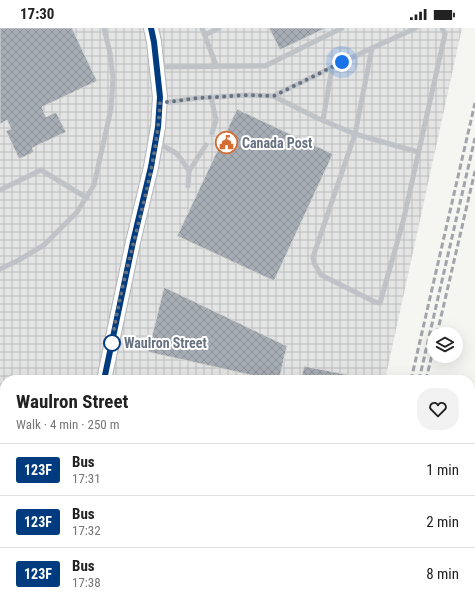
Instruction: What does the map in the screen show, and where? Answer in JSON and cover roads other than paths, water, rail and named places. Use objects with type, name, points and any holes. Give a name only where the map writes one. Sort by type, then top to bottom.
[{"type":"main road","points":[[105,375],[132,247],[151,167],[155,142],[160,103],[154,42],[151,28]]},
{"type":"lane","points":[[0,269],[44,245],[77,212],[94,185],[112,109],[113,78],[110,53],[104,28]]},
{"type":"lane","points":[[202,28],[216,66]]},
{"type":"lane","points":[[205,35],[219,28]]},
{"type":"lane","points":[[157,67],[265,66],[342,28]]},
{"type":"lane","points":[[274,96],[416,28]]},
{"type":"lane","points":[[372,48],[355,134],[314,257],[314,263],[321,275],[375,302],[380,303],[403,222],[444,34],[442,28]]},
{"type":"lane","points":[[323,120],[332,68]]},
{"type":"lane","points":[[160,103],[211,97],[249,95],[274,96],[355,134],[418,152]]},
{"type":"lane","points":[[211,97],[216,120],[212,133]]},
{"type":"lane","points":[[155,142],[176,153],[189,172]]},
{"type":"lane","points":[[188,186],[189,172],[206,145]]},
{"type":"lane","points":[[0,190],[41,170],[87,198]]},
{"type":"railway","points":[[412,375],[475,103]]},
{"type":"railway","points":[[420,375],[475,138]]},
{"type":"railway","points":[[439,327],[475,171]]},
{"type":"railway","points":[[427,375],[430,363]]},
{"type":"place","name":"Canada Post","points":[[227,143]]},
{"type":"place","name":"Waulron Street","points":[[112,343]]}]
